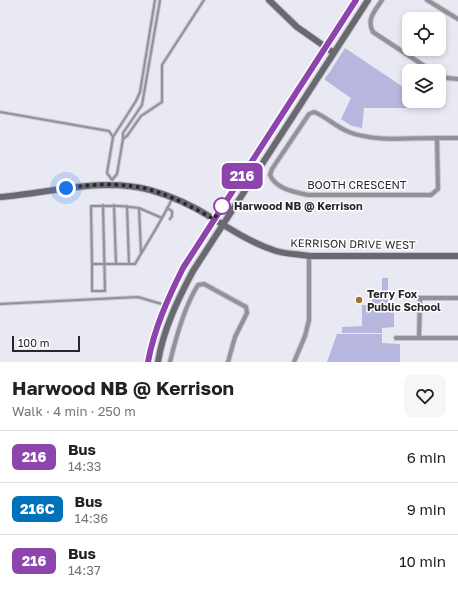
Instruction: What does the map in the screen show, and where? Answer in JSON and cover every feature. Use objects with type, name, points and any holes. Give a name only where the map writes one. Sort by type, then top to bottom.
[{"type":"main road","points":[[269,0],[297,27],[334,53]]},
{"type":"main road","points":[[148,362],[151,344],[166,305],[183,268],[356,0]]},
{"type":"main road","points":[[158,362],[165,335],[192,270],[368,0]]},
{"type":"main road","name":"KERRISON DRIVE WEST","points":[[0,197],[79,186],[131,186],[151,190],[172,198],[214,219],[249,239],[276,251],[309,256],[458,256]]},
{"type":"street","points":[[382,0],[370,19],[370,26],[373,32],[421,64]]},
{"type":"street","points":[[427,0],[458,19]]},
{"type":"street","points":[[446,78],[458,79]]},
{"type":"street","name":"BOOTH CRESCENT","points":[[438,138],[438,189],[431,195],[308,195],[290,192],[275,183],[270,175],[272,169],[309,114],[314,112],[348,132],[365,137],[458,138]]},
{"type":"street","points":[[294,362],[309,320],[309,256]]},
{"type":"street","points":[[170,362],[176,336],[194,292],[198,285],[204,284],[246,307],[247,313],[236,337],[228,362]]},
{"type":"street","points":[[419,338],[420,298],[458,298]]},
{"type":"street","points":[[396,338],[458,338]]},
{"type":"lane","points":[[155,0],[140,92],[136,101],[113,137],[107,173],[112,180],[117,174],[123,134],[142,105],[160,0]]},
{"type":"lane","points":[[123,139],[127,136],[141,116],[162,102],[162,65],[204,0]]},
{"type":"lane","points":[[0,112],[108,131],[113,137]]},
{"type":"lane","points":[[92,264],[135,264],[172,198]]},
{"type":"lane","points":[[102,205],[105,291],[92,291],[91,206],[102,205],[114,205],[139,208],[162,218]]},
{"type":"lane","points":[[114,205],[116,264]]},
{"type":"lane","points":[[127,206],[129,264]]},
{"type":"lane","points":[[139,208],[141,253]]},
{"type":"lane","points":[[167,208],[172,211],[172,216],[170,219]]},
{"type":"lane","points":[[0,304],[138,297],[166,305]]},
{"type":"shaded area","points":[[345,48],[402,86],[402,108],[364,108],[362,128],[352,126],[341,119],[351,98],[325,80]]},
{"type":"shaded area","points":[[382,278],[388,278],[388,303],[394,303],[394,327],[382,328],[382,333],[342,333],[342,327],[362,326],[362,305],[372,305],[372,296],[382,296]]},
{"type":"shaded area","points":[[337,334],[382,334],[382,343],[400,344],[400,362],[327,362]]},
{"type":"bus line","name":"216","points":[[148,362],[151,344],[170,292],[183,268],[356,0]]},
{"type":"place","name":"Harwood NB @ Kerrison","points":[[222,206]]},
{"type":"place","name":"Terry Fox Public School","points":[[359,300]]},
{"type":"route","points":[[66,188],[112,185],[131,186],[151,190],[177,200],[214,219],[222,206]]}]
